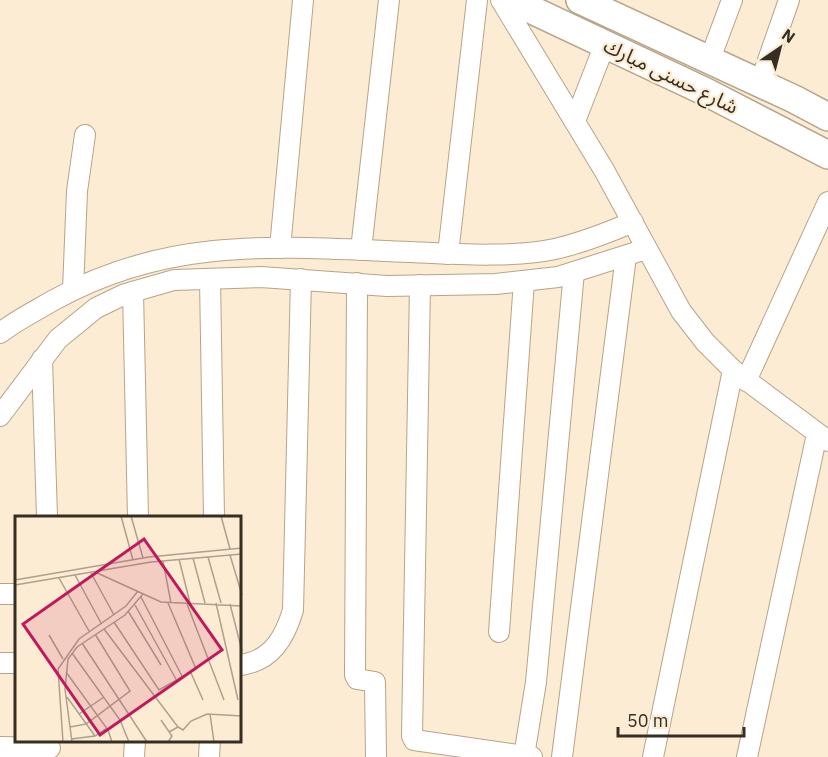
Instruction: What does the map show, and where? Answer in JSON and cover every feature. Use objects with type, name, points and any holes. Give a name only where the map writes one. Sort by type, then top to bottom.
[{"type":"main road","name":"شارع حسنى مبارك","points":[[512,0],[828,155]]},
{"type":"main road","name":"شارع حسنى مبارك","points":[[580,0],[711,59],[828,117]]},
{"type":"street","points":[[280,248],[303,0]]},
{"type":"street","points":[[361,250],[389,0]]},
{"type":"street","points":[[448,254],[477,0]]},
{"type":"street","points":[[501,0],[575,121],[681,311],[705,342],[740,376],[822,437],[747,757]]},
{"type":"street","points":[[711,59],[732,0]]},
{"type":"street","points":[[760,83],[789,0]]},
{"type":"street","points":[[575,121],[605,44]]},
{"type":"street","points":[[73,290],[77,191],[85,135]]},
{"type":"street","points":[[653,757],[740,376],[828,202]]},
{"type":"street","points":[[0,333],[16,320],[101,276],[155,259],[209,250],[280,248],[448,254],[554,249],[591,239],[633,222]]},
{"type":"street","points":[[0,416],[58,339],[96,308],[133,292],[174,280],[301,279],[420,285],[496,284],[574,272],[646,249]]},
{"type":"street","points":[[562,757],[626,255]]},
{"type":"street","points":[[420,285],[412,736],[414,740],[528,757],[574,272]]},
{"type":"street","points":[[210,279],[214,516]]},
{"type":"street","points":[[242,665],[249,664],[274,650],[286,635],[293,610],[301,279]]},
{"type":"street","points":[[499,632],[524,281]]},
{"type":"street","points":[[357,283],[355,675],[357,679],[375,682],[376,757]]},
{"type":"street","points":[[133,292],[138,516]]},
{"type":"street","points":[[42,359],[47,516]]},
{"type":"street","points":[[134,757],[135,742]]},
{"type":"street","points":[[209,757],[210,742]]},
{"type":"street","points":[[0,747],[50,748]]}]
